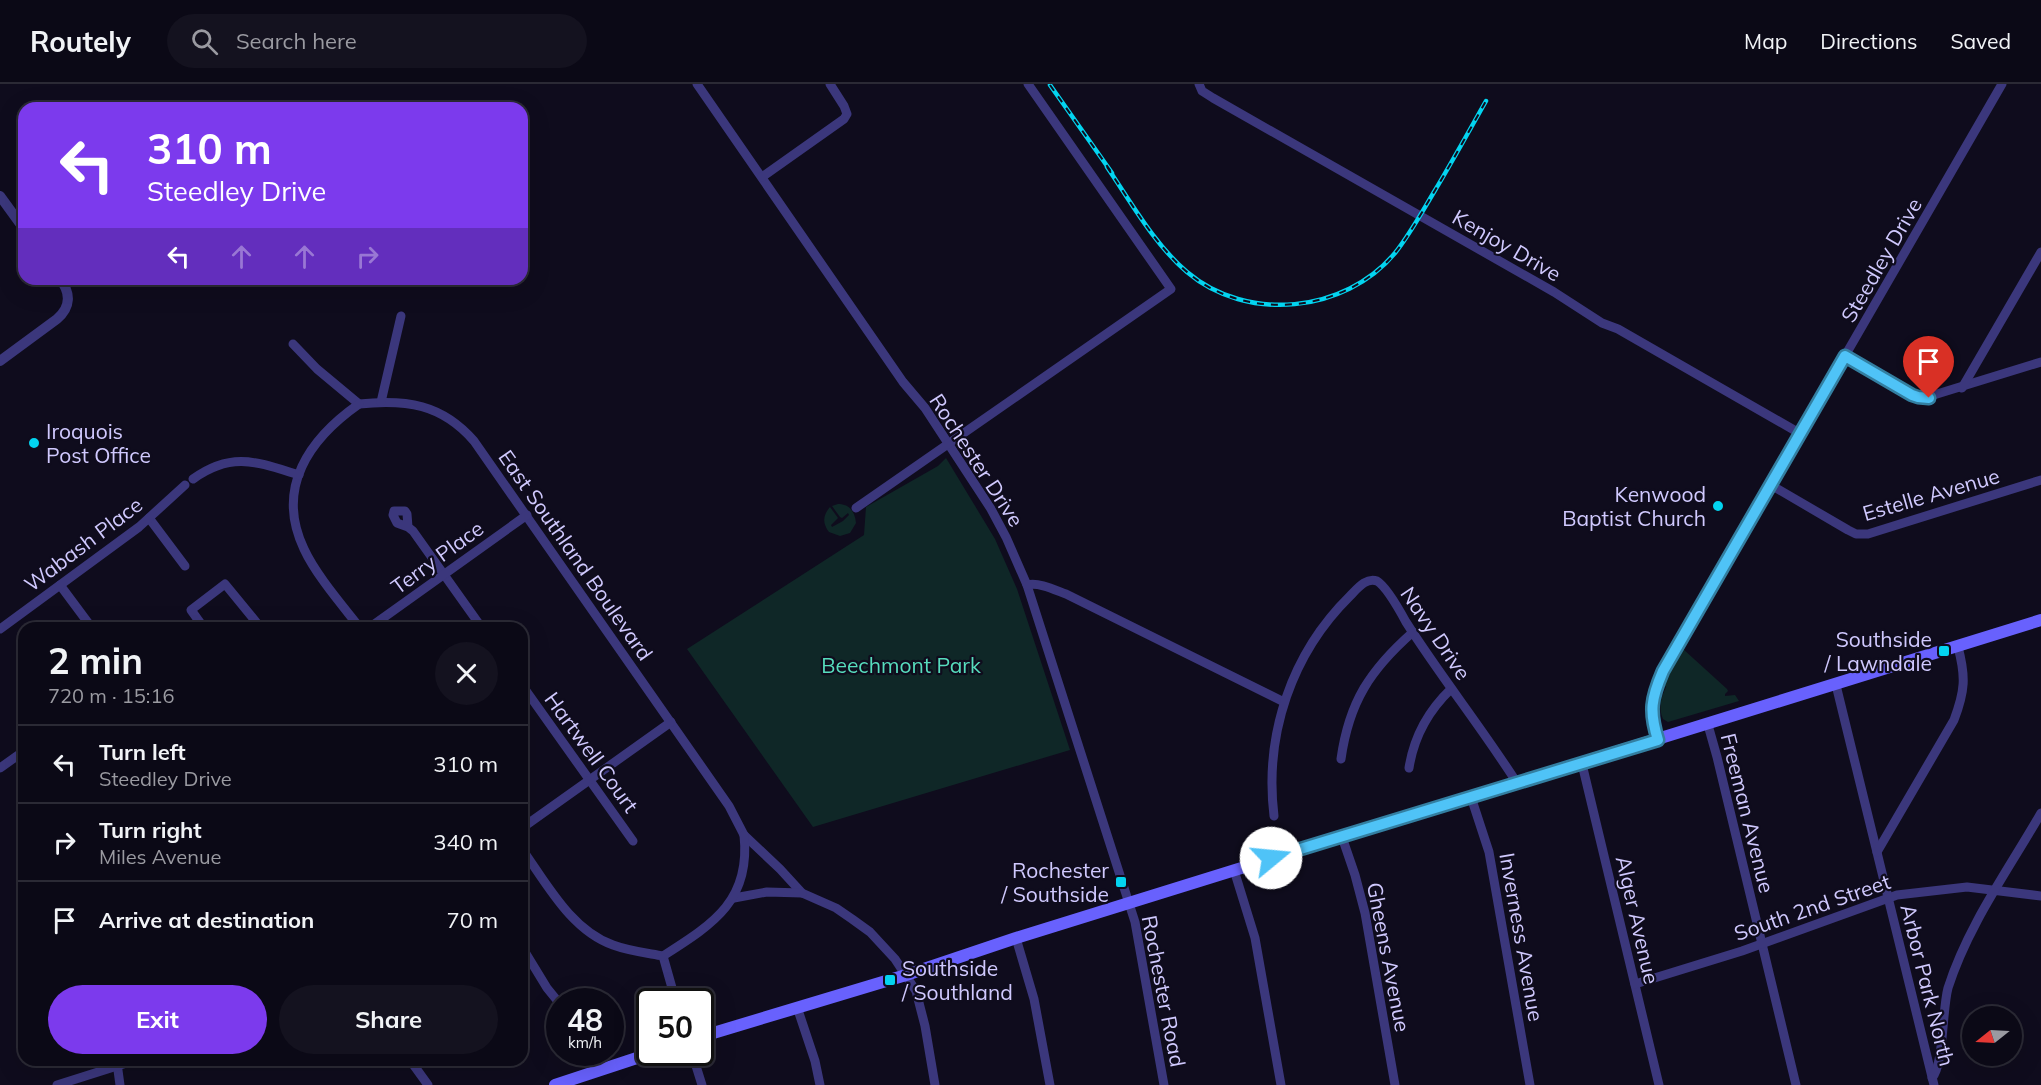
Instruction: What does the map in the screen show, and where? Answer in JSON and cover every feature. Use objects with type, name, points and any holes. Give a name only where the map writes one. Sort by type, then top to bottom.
[{"type":"main road","points":[[714,1033],[906,975],[1233,870],[1582,764],[2041,620]]},
{"type":"main road","points":[[555,1085],[636,1058]]},
{"type":"street","name":"Rochester Drive","points":[[696,84],[903,382],[925,408],[994,515],[1027,585],[1128,904]]},
{"type":"street","points":[[762,177],[844,119],[847,114],[844,106],[830,84]]},
{"type":"street","points":[[856,508],[1170,289],[1028,84]]},
{"type":"street","name":"Kenjoy Drive","points":[[1199,84],[1203,91],[1213,98],[1554,292],[1602,323],[1618,329],[1801,434]]},
{"type":"street","name":"Steedley Drive","points":[[1658,740],[1652,723],[1651,707],[1654,691],[1663,671],[2002,84]]},
{"type":"street","points":[[0,196],[18,221]]},
{"type":"street","points":[[1962,388],[2041,252]]},
{"type":"street","points":[[0,361],[64,312],[69,294],[64,285]]},
{"type":"street","points":[[381,402],[401,316]]},
{"type":"street","points":[[293,344],[312,364],[359,404],[342,415],[314,444],[303,463],[293,499],[298,535],[309,558],[356,622]]},
{"type":"street","points":[[1845,356],[1918,397],[1929,398],[2041,362]]},
{"type":"street","name":"East Southland Boulevard","points":[[359,404],[381,402],[412,404],[431,409],[458,424],[474,441],[729,806],[744,835],[802,894]]},
{"type":"street","name":"Wabash Place","points":[[0,629],[149,518],[189,482],[211,467],[237,460],[259,463],[299,475]]},
{"type":"street","name":"Estelle Avenue","points":[[1771,485],[1848,530],[1861,535],[2041,480]]},
{"type":"street","name":"Terry Place","points":[[377,622],[527,516]]},
{"type":"street","points":[[149,518],[185,566]]},
{"type":"street","points":[[408,527],[478,622]]},
{"type":"street","name":"Navy Drive","points":[[1274,816],[1272,762],[1277,728],[1284,702],[1299,666],[1319,632],[1344,602],[1362,584],[1373,580],[1378,582],[1390,596],[1517,783]]},
{"type":"street","points":[[199,622],[190,610],[225,584],[256,622]]},
{"type":"street","points":[[1027,585],[1032,584],[1066,594],[1284,702]]},
{"type":"street","points":[[60,585],[88,622]]},
{"type":"street","points":[[1341,759],[1352,714],[1371,676],[1388,655],[1413,632]]},
{"type":"street","points":[[1877,852],[1953,720],[1961,701],[1965,674],[1958,647]]},
{"type":"street","name":"Arbor Park North","points":[[1836,685],[1933,1081]]},
{"type":"street","points":[[1409,768],[1419,731],[1436,704],[1451,689]]},
{"type":"street","name":"Hartwell Court","points":[[528,693],[633,841]]},
{"type":"street","points":[[528,824],[671,722]]},
{"type":"street","name":"Freeman Avenue","points":[[1708,725],[1796,1085]]},
{"type":"street","points":[[0,768],[18,755]]},
{"type":"street","name":"Alger Avenue","points":[[1582,764],[1659,1085]]},
{"type":"street","name":"Inverness Avenue","points":[[1471,798],[1488,852],[1530,1085]]},
{"type":"street","points":[[1933,1081],[1938,1068],[1943,1010],[1954,970],[1996,889],[2041,813]]},
{"type":"street","points":[[528,857],[578,924],[589,933],[619,947],[663,956],[710,924],[734,898],[742,878],[746,850],[744,835]]},
{"type":"street","name":"Gheens Avenue","points":[[1342,837],[1365,913],[1395,1085]]},
{"type":"street","points":[[1233,870],[1255,938],[1281,1085]]},
{"type":"street","name":"South 2nd Street","points":[[1635,984],[1762,943],[1888,897],[1957,887],[1996,889],[2041,896]]},
{"type":"street","points":[[734,898],[767,892],[802,894],[836,908],[870,932],[885,947],[916,991],[925,1026],[935,1085]]},
{"type":"street","name":"Rochester Road","points":[[1128,904],[1135,922],[1164,1085]]},
{"type":"street","points":[[1016,938],[1034,999],[1050,1085]]},
{"type":"street","points":[[663,956],[672,988]]},
{"type":"street","points":[[528,958],[547,988]]},
{"type":"street","points":[[797,1007],[820,1085]]},
{"type":"street","points":[[57,1085],[111,1066]]},
{"type":"street","points":[[117,1066],[120,1085]]},
{"type":"street","points":[[414,1066],[428,1085]]},
{"type":"street","points":[[597,1066],[599,1070]]},
{"type":"street","points":[[696,1066],[702,1085]]},
{"type":"green space","name":"Beechmont Park","points":[[946,458],[995,539],[1017,589],[1070,750],[813,827],[687,649],[864,535],[866,507],[938,466]]},
{"type":"green space","points":[[846,505],[851,509],[856,523],[850,533],[840,536],[829,532],[824,522],[830,507],[838,518],[831,525],[832,527],[849,515],[848,513],[840,517],[832,506]]},
{"type":"green space","points":[[1683,649],[1727,689],[1725,696],[1735,695],[1739,701],[1668,722],[1663,719],[1660,707],[1666,687],[1664,685],[1659,698],[1658,715],[1658,695]]},
{"type":"railway","points":[[1050,85],[1112,173]]},
{"type":"railway","points":[[1107,167],[1154,236],[1187,272],[1211,288],[1238,299],[1266,304],[1295,304],[1323,299],[1350,288],[1374,273],[1395,253],[1420,215],[1486,101]]},
{"type":"place","name":"Iroquois Post Office","points":[[34,443]]},
{"type":"place","name":"Kenwood Baptist Church","points":[[1718,506]]},
{"type":"place","name":"Southside / Lawndale","points":[[1944,651]]},
{"type":"place","name":"Rochester / Southside","points":[[1121,882]]},
{"type":"place","name":"Southside / Southland","points":[[890,980]]},
{"type":"route","points":[[1271,858],[1658,740],[1652,723],[1651,707],[1654,691],[1663,671],[1845,356],[1912,395],[1929,398]]}]
